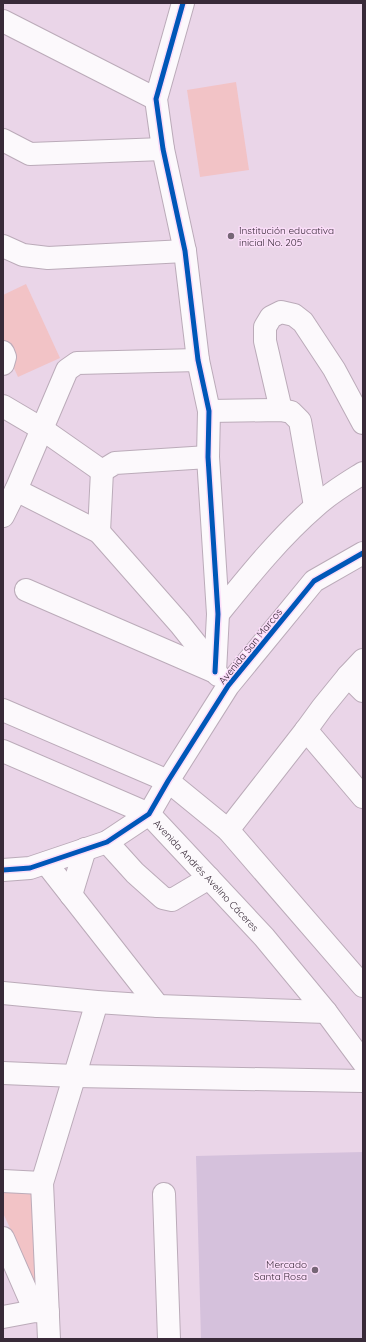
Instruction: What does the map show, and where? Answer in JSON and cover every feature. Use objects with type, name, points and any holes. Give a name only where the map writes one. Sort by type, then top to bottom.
[{"type":"street","points":[[183,3],[156,99],[163,149],[185,251],[198,360],[209,411],[208,457],[222,679]]},
{"type":"street","points":[[3,21],[156,99]]},
{"type":"street","points":[[3,140],[30,154],[163,149]]},
{"type":"street","points":[[3,246],[23,255],[48,258],[185,251]]},
{"type":"street","points":[[281,410],[265,341],[265,327],[270,317],[281,312],[294,315],[303,322],[334,369],[363,423]]},
{"type":"street","points":[[3,352],[5,357],[3,364]]},
{"type":"street","points":[[3,516],[16,490],[67,370],[77,363],[198,360]]},
{"type":"street","points":[[3,406],[42,429],[102,471]]},
{"type":"street","points":[[209,411],[281,410],[291,412],[300,421],[315,506]]},
{"type":"street","points":[[102,471],[115,463],[208,457]]},
{"type":"street","points":[[99,532],[102,471]]},
{"type":"street","points":[[218,614],[267,554],[315,506],[335,490],[363,473]]},
{"type":"street","points":[[16,490],[99,532],[180,624],[211,662],[222,679]]},
{"type":"street","name":"Avenida San Marcos","points":[[149,814],[222,679],[314,581],[363,552]]},
{"type":"street","points":[[26,590],[222,679]]},
{"type":"street","points":[[228,830],[322,708],[363,660]]},
{"type":"street","points":[[348,676],[363,691]]},
{"type":"street","points":[[3,710],[168,781],[228,830],[363,986]]},
{"type":"street","points":[[306,730],[363,797]]},
{"type":"street","name":"Avenida Andrés Avelino Cáceres","points":[[3,751],[149,814],[264,938],[326,1012],[363,1062]]},
{"type":"street","points":[[3,870],[30,868],[108,842],[149,814]]},
{"type":"street","points":[[108,842],[135,874],[163,898],[172,900],[209,878]]},
{"type":"street","points":[[71,895],[85,849]]},
{"type":"street","points":[[46,863],[158,1006]]},
{"type":"street","points":[[3,993],[158,1006],[326,1012]]},
{"type":"street","points":[[41,1311],[42,1183],[97,1002]]},
{"type":"street","points":[[3,1073],[75,1076],[363,1081]]},
{"type":"street","points":[[3,1181],[42,1183]]},
{"type":"street","points":[[164,1194],[169,1339]]},
{"type":"street","points":[[3,1238],[41,1311],[48,1339]]},
{"type":"street","points":[[3,1317],[41,1311]]},
{"type":"shaded area","points":[[236,82],[249,170],[200,177],[187,90]]},
{"type":"shaded area","points":[[26,284],[60,358],[18,377],[3,344],[3,295]]},
{"type":"shaded area","points":[[3,1188],[35,1191],[40,1280],[34,1280],[3,1213]]},
{"type":"building","points":[[363,1152],[363,1339],[201,1339],[196,1156]]},
{"type":"cycle path","points":[[183,3],[156,99],[163,149],[185,251],[198,360],[209,411],[208,457],[218,614],[215,672]]},
{"type":"cycle path","points":[[3,870],[30,868],[107,842],[149,814],[228,686],[314,581],[363,553]]},
{"type":"place","name":"Institución educativa inicial No. 205","points":[[231,236]]},
{"type":"place","name":"Mercado Santa Rosa","points":[[315,1270]]}]
